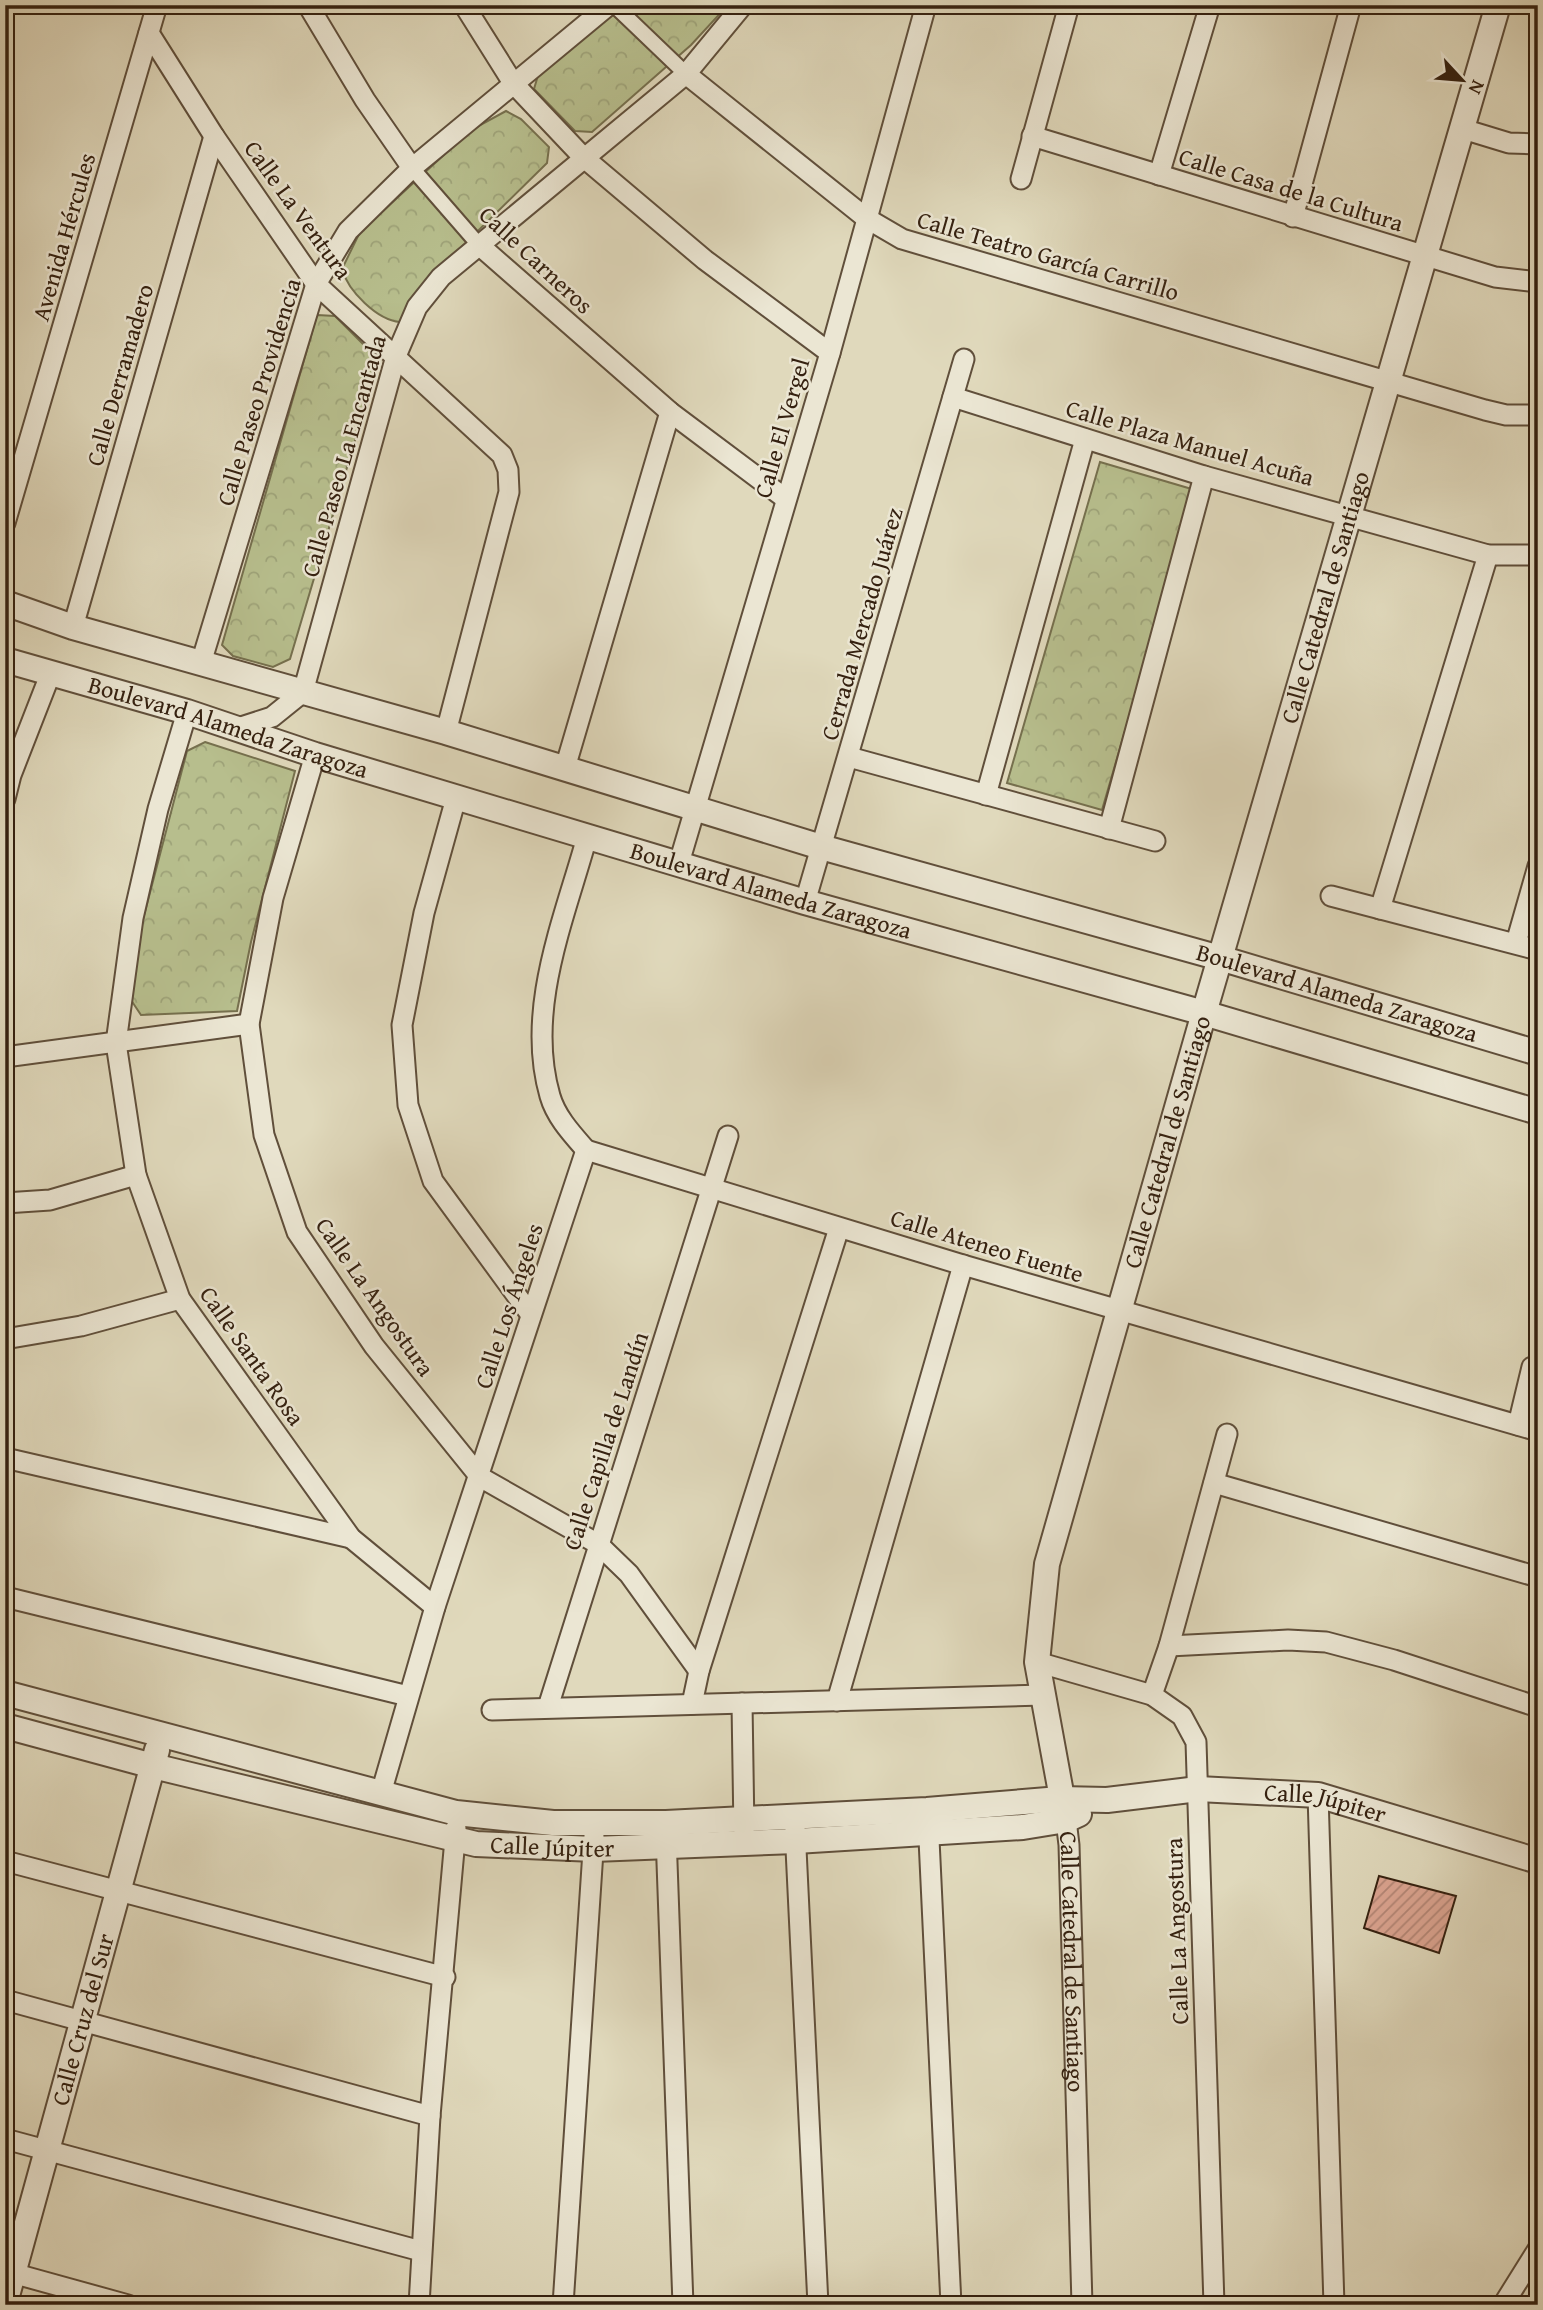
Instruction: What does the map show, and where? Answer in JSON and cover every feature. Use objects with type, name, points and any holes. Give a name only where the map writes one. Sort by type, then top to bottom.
[{"type":"street","name":"Avenida Hércules","points":[[5,523],[157,5]]},
{"type":"street","name":"Calle Carneros","points":[[308,5],[365,100],[412,168],[479,245],[670,412],[786,499]]},
{"type":"street","points":[[464,5],[513,83],[583,157],[705,260],[830,353]]},
{"type":"street","name":"Calle Paseo Providencia","points":[[201,663],[316,284],[348,231],[412,168],[612,5]]},
{"type":"street","name":"Calle Teatro García Carrillo","points":[[612,5],[686,74],[866,218],[892,234],[924,247],[1389,379],[1485,410],[1506,415],[1538,415]]},
{"type":"street","name":"Calle Paseo La Encantada","points":[[303,692],[396,356],[408,325],[428,291],[583,157],[686,74],[743,5]]},
{"type":"street","name":"Calle El Vergel","points":[[679,863],[830,353],[926,5]]},
{"type":"street","points":[[1021,179],[1069,5]]},
{"type":"street","points":[[1159,175],[1210,5]]},
{"type":"street","points":[[1293,217],[1351,5]]},
{"type":"street","name":"Calle Catedral de Santiago","points":[[1082,2305],[1069,1845],[1037,1662],[1047,1564],[1204,1013],[1498,5]]},
{"type":"street","name":"Calle La Ventura","points":[[149,33],[214,136],[316,284],[502,455],[508,470],[509,492],[446,732]]},
{"type":"street","points":[[1463,129],[1509,142],[1538,144]]},
{"type":"street","name":"Calle Derramadero","points":[[73,627],[214,136]]},
{"type":"street","name":"Calle Casa de la Cultura","points":[[1032,136],[1495,277],[1538,282]]},
{"type":"street","name":"Cerrada Mercado Juárez","points":[[805,902],[964,359]]},
{"type":"street","name":"Calle Plaza Manuel Acuña","points":[[953,397],[1204,476],[1488,555],[1538,555]]},
{"type":"street","points":[[565,768],[670,412]]},
{"type":"street","points":[[986,795],[1085,439]]},
{"type":"street","points":[[1109,829],[1204,476]]},
{"type":"street","points":[[1380,909],[1488,555]]},
{"type":"street","name":"Boulevard Alameda Zaragoza","points":[[5,603],[73,627],[446,732],[821,847],[1220,958],[1538,1054]]},
{"type":"street","name":"Boulevard Alameda Zaragoza","points":[[5,660],[187,712],[315,755],[805,902],[1204,1013],[1538,1112]]},
{"type":"street","points":[[5,799],[11,775],[50,675]]},
{"type":"street","points":[[238,728],[272,717],[303,692]]},
{"type":"street","name":"Calle Santa Rosa","points":[[187,712],[158,809],[133,918],[116,1043],[136,1175],[180,1299],[351,1538],[435,1607]]},
{"type":"street","name":"Calle La Angostura","points":[[315,755],[273,898],[249,1024],[264,1135],[297,1232],[374,1346],[480,1477],[598,1544],[629,1574],[699,1671]]},
{"type":"street","points":[[849,757],[1155,841]]},
{"type":"street","points":[[456,798],[424,914],[402,1025],[408,1105],[433,1181],[531,1315]]},
{"type":"street","points":[[586,1150],[565,1126],[551,1097],[541,1044],[546,986],[587,837]]},
{"type":"street","points":[[1516,943],[1538,866]]},
{"type":"street","points":[[1331,897],[1538,950]]},
{"type":"street","points":[[5,1057],[249,1024]]},
{"type":"street","name":"Calle Capilla de Landín","points":[[548,1707],[598,1544],[714,1190],[728,1136]]},
{"type":"street","name":"Calle Los Ángeles","points":[[381,1793],[435,1607],[586,1150]]},
{"type":"street","name":"Calle Ateneo Fuente","points":[[586,1150],[963,1265],[1538,1431]]},
{"type":"street","points":[[5,1203],[50,1200],[136,1175]]},
{"type":"street","points":[[692,1703],[699,1671],[839,1228]]},
{"type":"street","points":[[837,1701],[963,1265]]},
{"type":"street","points":[[5,1339],[81,1326],[180,1299]]},
{"type":"street","points":[[1518,1425],[1532,1367]]},
{"type":"street","points":[[1152,1695],[1169,1646],[1227,1434]]},
{"type":"street","points":[[5,1458],[351,1538]]},
{"type":"street","points":[[1214,1483],[1538,1577]]},
{"type":"street","points":[[5,1597],[408,1696]]},
{"type":"street","points":[[1169,1646],[1288,1640],[1326,1642],[1394,1660],[1538,1707]]},
{"type":"street","name":"Calle La Angostura","points":[[1037,1662],[1152,1695],[1182,1716],[1196,1742],[1214,2305]]},
{"type":"street","name":"Calle Júpiter","points":[[5,1693],[456,1813],[489,1819],[595,1824],[666,1835]]},
{"type":"street","points":[[492,1710],[1043,1695]]},
{"type":"street","points":[[742,1703],[744,1832]]},
{"type":"street","name":"Calle Júpiter","points":[[5,1726],[153,1766],[476,1844],[594,1849],[666,1835],[928,1822],[1063,1809],[1107,1800],[1198,1788],[1318,1796],[1538,1861]]},
{"type":"street","name":"Calle Cruz del Sur","points":[[5,2303],[10,2272],[48,2151],[160,1736]]},
{"type":"street","points":[[1318,1796],[1334,2305]]},
{"type":"street","points":[[419,2305],[430,2116],[456,1813]]},
{"type":"street","points":[[928,1822],[951,2305]]},
{"type":"street","points":[[563,2305],[595,1824]]},
{"type":"street","points":[[795,1829],[818,2305]]},
{"type":"street","points":[[666,1835],[683,2305]]},
{"type":"street","points":[[5,1861],[444,1977]]},
{"type":"street","points":[[5,2000],[430,2116]]},
{"type":"street","points":[[5,2139],[421,2251]]},
{"type":"street","points":[[1503,2305],[1538,2249]]},
{"type":"street","points":[[10,2272],[128,2305]]},
{"type":"green space","points":[[623,5],[728,5],[691,45],[592,132],[575,131],[534,89],[539,72]]},
{"type":"green space","points":[[506,111],[521,119],[549,147],[547,163],[435,273],[400,322],[382,316],[357,295],[342,269],[360,232],[471,130]]},
{"type":"green space","points":[[317,315],[335,316],[379,360],[290,659],[273,667],[233,656],[222,645]]},
{"type":"green space","points":[[1100,462],[1195,490],[1102,810],[1007,783]]},
{"type":"green space","points":[[205,742],[295,771],[251,942],[237,1011],[141,1015],[131,1000],[129,973],[187,751]]},
{"type":"building","points":[[1379,1876],[1456,1896],[1439,1953],[1364,1928]]}]
